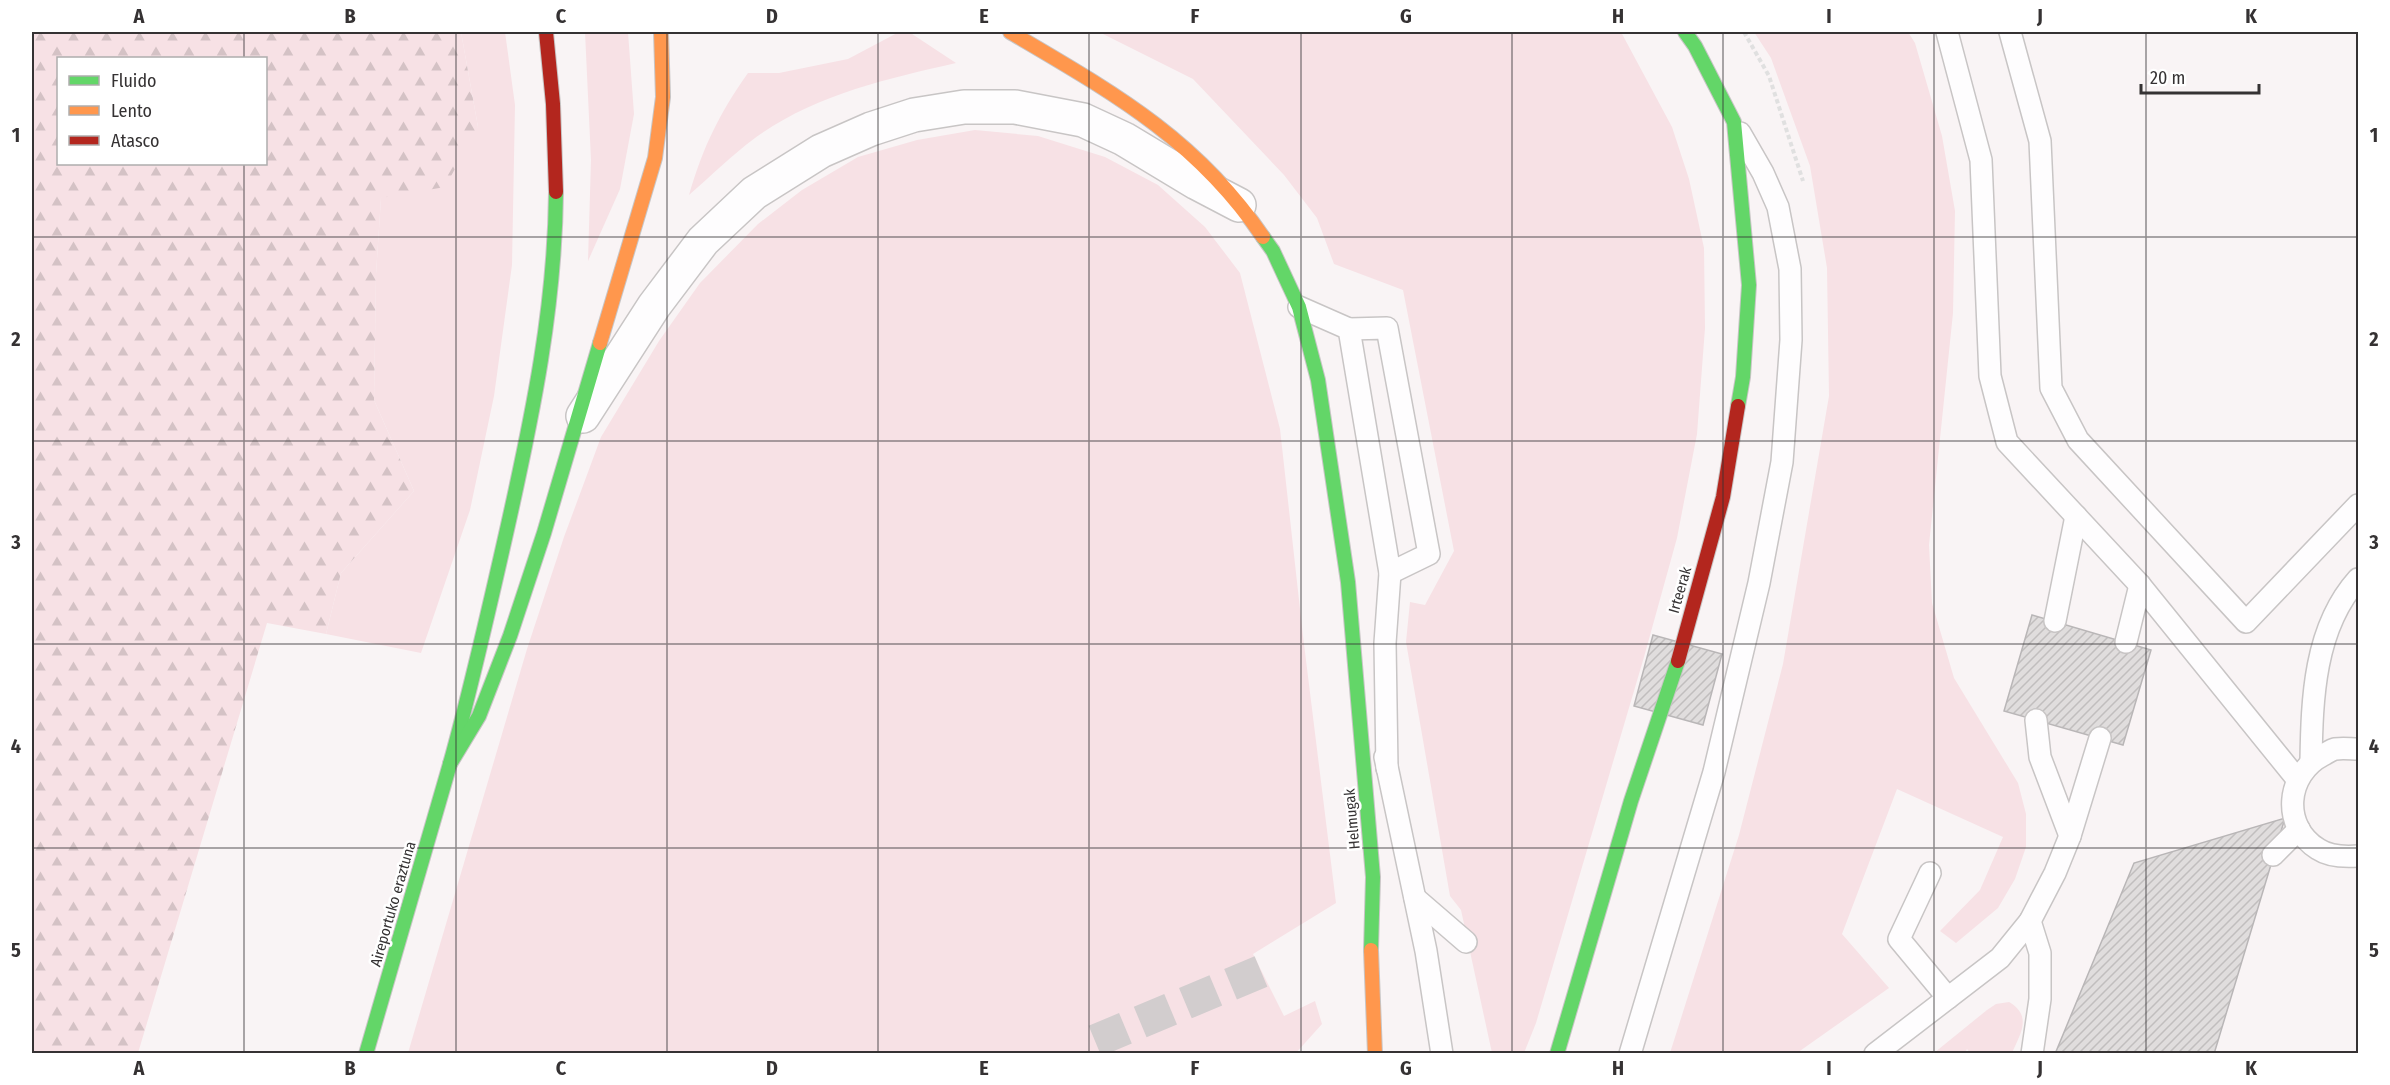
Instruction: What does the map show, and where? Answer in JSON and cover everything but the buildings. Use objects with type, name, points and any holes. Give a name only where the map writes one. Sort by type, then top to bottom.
[{"type":"main road","points":[[450,764],[468,700],[527,438],[548,326],[555,235],[555,136],[546,32]]},
{"type":"main road","points":[[450,764],[479,716],[510,636],[576,427],[655,158],[663,98],[661,32]]},
{"type":"main road","name":"Helmugak","points":[[1010,32],[1087,77],[1152,120],[1198,158],[1243,207],[1273,251],[1299,308],[1318,380],[1348,582],[1373,877],[1371,969],[1374,1053]]},
{"type":"main road","points":[[1685,32],[1695,46],[1734,122]]},
{"type":"main road","name":"Irteerak","points":[[1557,1053],[1631,801],[1672,681],[1723,497],[1743,377],[1749,285],[1734,122]]},
{"type":"main road","name":"Aireportuko eraztuna","points":[[366,1053],[450,764]]},
{"type":"street","points":[[576,427],[654,306],[696,250],[754,193],[821,150],[871,129],[914,115],[964,107],[1015,108],[1083,120],[1124,139],[1197,183],[1243,207]]},
{"type":"lane","points":[[1947,32],[1981,160],[1990,376],[2007,442],[2140,585],[2297,779]]},
{"type":"lane","points":[[2010,32],[2040,141],[2051,388],[2078,440],[2246,622],[2358,505]]},
{"type":"lane","points":[[1630,1053],[1714,772],[1759,583],[1782,462],[1791,340],[1790,269],[1778,207],[1763,173],[1734,122]]},
{"type":"lane","points":[[1299,308],[1349,329],[1387,328],[1429,554],[1389,573]]},
{"type":"lane","points":[[1349,329],[1389,573],[1385,643],[1387,768]]},
{"type":"lane","points":[[2055,621],[2076,516]]},
{"type":"lane","points":[[2311,761],[2312,704],[2325,636],[2351,587],[2358,579]]},
{"type":"lane","points":[[1348,582],[1426,951],[1442,1053]]},
{"type":"lane","points":[[2126,642],[2140,585]]},
{"type":"lane","points":[[2036,720],[2040,757],[2070,836]]},
{"type":"lane","points":[[1875,1053],[2000,958],[2031,921],[2070,836],[2100,738]]},
{"type":"lane","points":[[2358,749],[2334,749],[2311,761],[2297,779],[2292,795],[2293,812],[2299,829],[2307,841],[2331,855],[2358,856]]},
{"type":"lane","points":[[2273,855],[2299,829]]},
{"type":"lane","points":[[1930,873],[1899,939],[1948,998]]},
{"type":"lane","points":[[1415,898],[1466,942]]},
{"type":"lane","points":[[2031,921],[2040,953],[2040,999],[2032,1053]]},
{"type":"green space","points":[[32,32],[461,32],[478,127],[445,187],[381,198],[376,274],[374,400],[414,491],[341,573],[326,634],[267,623],[138,1053],[32,1053]]},
{"type":"green space","points":[[461,32],[505,32],[515,105],[512,265],[494,396],[470,510],[421,653],[326,634],[341,573],[414,491],[374,400],[376,274],[381,198],[478,127]]},
{"type":"green space","points":[[585,32],[628,32],[634,114],[620,189],[588,261],[591,160]]},
{"type":"green space","points":[[899,32],[909,32],[956,63],[877,82],[801,110],[755,138],[689,195],[713,131],[748,73],[779,73],[848,59]]},
{"type":"green space","points":[[1099,32],[1621,32],[1672,127],[1689,179],[1704,248],[1705,328],[1697,434],[1677,538],[1644,657],[1536,1023],[1524,1053],[1492,1053],[1461,910],[1450,896],[1406,642],[1410,602],[1425,605],[1454,551],[1403,290],[1334,264],[1317,218],[1284,175],[1193,79]]},
{"type":"green space","points":[[1754,32],[1908,32],[1915,43],[1942,136],[1955,211],[1953,313],[1929,545],[1932,603],[1954,678],[2018,783],[2026,814],[2026,847],[2015,879],[1998,908],[1956,943],[1940,931],[1980,890],[2003,837],[1897,789],[1842,934],[1889,988],[1797,1053],[1670,1053],[1739,835],[1783,664],[1829,396],[1827,268],[1810,166],[1771,58]]},
{"type":"green space","points":[[975,130],[1038,136],[1105,157],[1158,185],[1205,227],[1240,273],[1280,429],[1336,903],[1253,954],[1284,1016],[1315,1001],[1322,1024],[1295,1054],[408,1053],[527,649],[564,537],[601,437],[659,341],[700,283],[758,224],[802,190],[858,157],[917,140]]},
{"type":"green space","points":[[2009,1002],[2021,1013],[2023,1019],[2021,1032],[2012,1053],[1970,1053],[1967,1049],[1965,1053],[1934,1053],[1987,1010],[1996,1004]]},
{"type":"tunnel","points":[[1095,1041],[1262,971]]},
{"type":"traffic: fast","points":[[1685,32],[1695,46],[1734,122],[1749,285],[1743,377],[1738,406]]},
{"type":"traffic: fast","points":[[450,764],[488,615],[534,401],[552,277],[556,192]]},
{"type":"traffic: fast","points":[[1263,237],[1273,251],[1299,307],[1318,380],[1348,582],[1373,877],[1371,950]]},
{"type":"traffic: fast","points":[[366,1054],[450,764],[479,716],[510,636],[544,533],[600,343]]},
{"type":"traffic: fast","points":[[1557,1054],[1631,801],[1678,661]]},
{"type":"traffic: slow","points":[[600,343],[655,158],[663,97],[661,32]]},
{"type":"traffic: slow","points":[[1010,32],[1116,97],[1180,144],[1237,202],[1263,237]]},
{"type":"traffic: slow","points":[[1371,950],[1375,1054]]},
{"type":"traffic: jam","points":[[546,32],[553,104],[556,192]]},
{"type":"traffic: jam","points":[[1678,661],[1723,497],[1738,406]]}]
